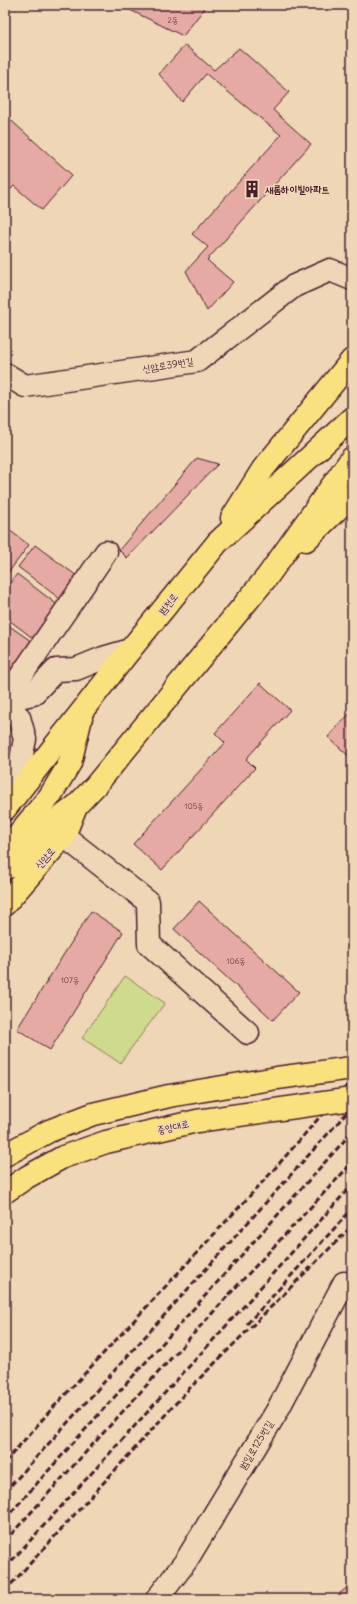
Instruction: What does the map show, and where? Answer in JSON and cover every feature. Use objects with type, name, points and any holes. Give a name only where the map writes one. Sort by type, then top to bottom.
[{"type":"main road","points":[[218,542],[263,469],[352,360]]},
{"type":"main road","name":"범천로","points":[[5,809],[130,650],[218,542],[352,418]]},
{"type":"main road","points":[[5,868],[15,865],[45,829],[76,806],[96,785],[267,577],[352,458]]},
{"type":"main road","points":[[267,577],[352,495]]},
{"type":"main road","points":[[5,850],[50,796],[70,763],[84,710]]},
{"type":"main road","name":"신암로","points":[[5,904],[64,836],[76,806]]},
{"type":"main road","points":[[5,1155],[49,1131],[93,1114],[169,1096],[277,1078],[352,1068]]},
{"type":"main road","name":"중앙대로","points":[[5,1192],[63,1157],[106,1142],[197,1121],[352,1099]]},
{"type":"street","name":"신암로39번길","points":[[5,374],[25,386],[197,361],[294,286],[330,270],[352,279]]},
{"type":"street","points":[[5,700],[106,552]]},
{"type":"street","points":[[5,700],[33,694],[56,670],[76,669],[103,658],[130,650]]},
{"type":"street","points":[[5,700],[19,717],[25,739],[21,759],[8,780],[5,795]]},
{"type":"street","points":[[64,836],[148,902],[148,944],[248,1033]]},
{"type":"street","name":"범일로125번길","points":[[157,1599],[186,1560],[277,1411],[344,1283]]},
{"type":"green space","points":[[125,976],[165,1003],[120,1063],[82,1038]]},
{"type":"building","points":[[120,5],[207,5],[183,36]]},
{"type":"building","name":"새롬하이빌아파트","points":[[185,45],[214,70],[239,48],[289,92],[273,110],[311,144],[207,260],[233,282],[207,311],[186,271],[208,247],[192,234],[281,135],[206,74],[182,102],[159,74]]},
{"type":"building","points":[[5,115],[72,175],[42,210],[14,186],[5,195]]},
{"type":"building","points":[[197,458],[218,464],[127,558],[119,550]]},
{"type":"building","points":[[5,527],[29,545],[5,577]]},
{"type":"building","points":[[35,545],[81,579],[64,602],[18,567]]},
{"type":"building","points":[[17,574],[63,609],[38,642],[5,617],[5,589]]},
{"type":"building","points":[[5,623],[34,643],[5,685]]},
{"type":"building","points":[[260,683],[290,710],[246,759],[255,768],[162,870],[133,844],[225,743],[215,733]]},
{"type":"building","points":[[352,711],[352,759],[328,737]]},
{"type":"building","points":[[199,901],[299,992],[273,1020],[174,929]]},
{"type":"building","points":[[91,911],[123,932],[50,1050],[17,1029]]},
{"type":"building","points":[[352,1584],[352,1599],[345,1599],[340,1593]]},
{"type":"railway","points":[[5,1462],[49,1412],[270,1174],[352,1080]]},
{"type":"railway","points":[[5,1492],[352,1107]]},
{"type":"railway","points":[[5,1519],[352,1132]]},
{"type":"railway","points":[[5,1541],[236,1287],[352,1163]]},
{"type":"railway","points":[[5,1568],[226,1326],[352,1185]]},
{"type":"railway","points":[[247,1324],[352,1209]]},
{"type":"railway","points":[[5,1591],[187,1391],[352,1226]]},
{"type":"place","name":"새롬하이빌아파트","points":[[252,189]]}]
